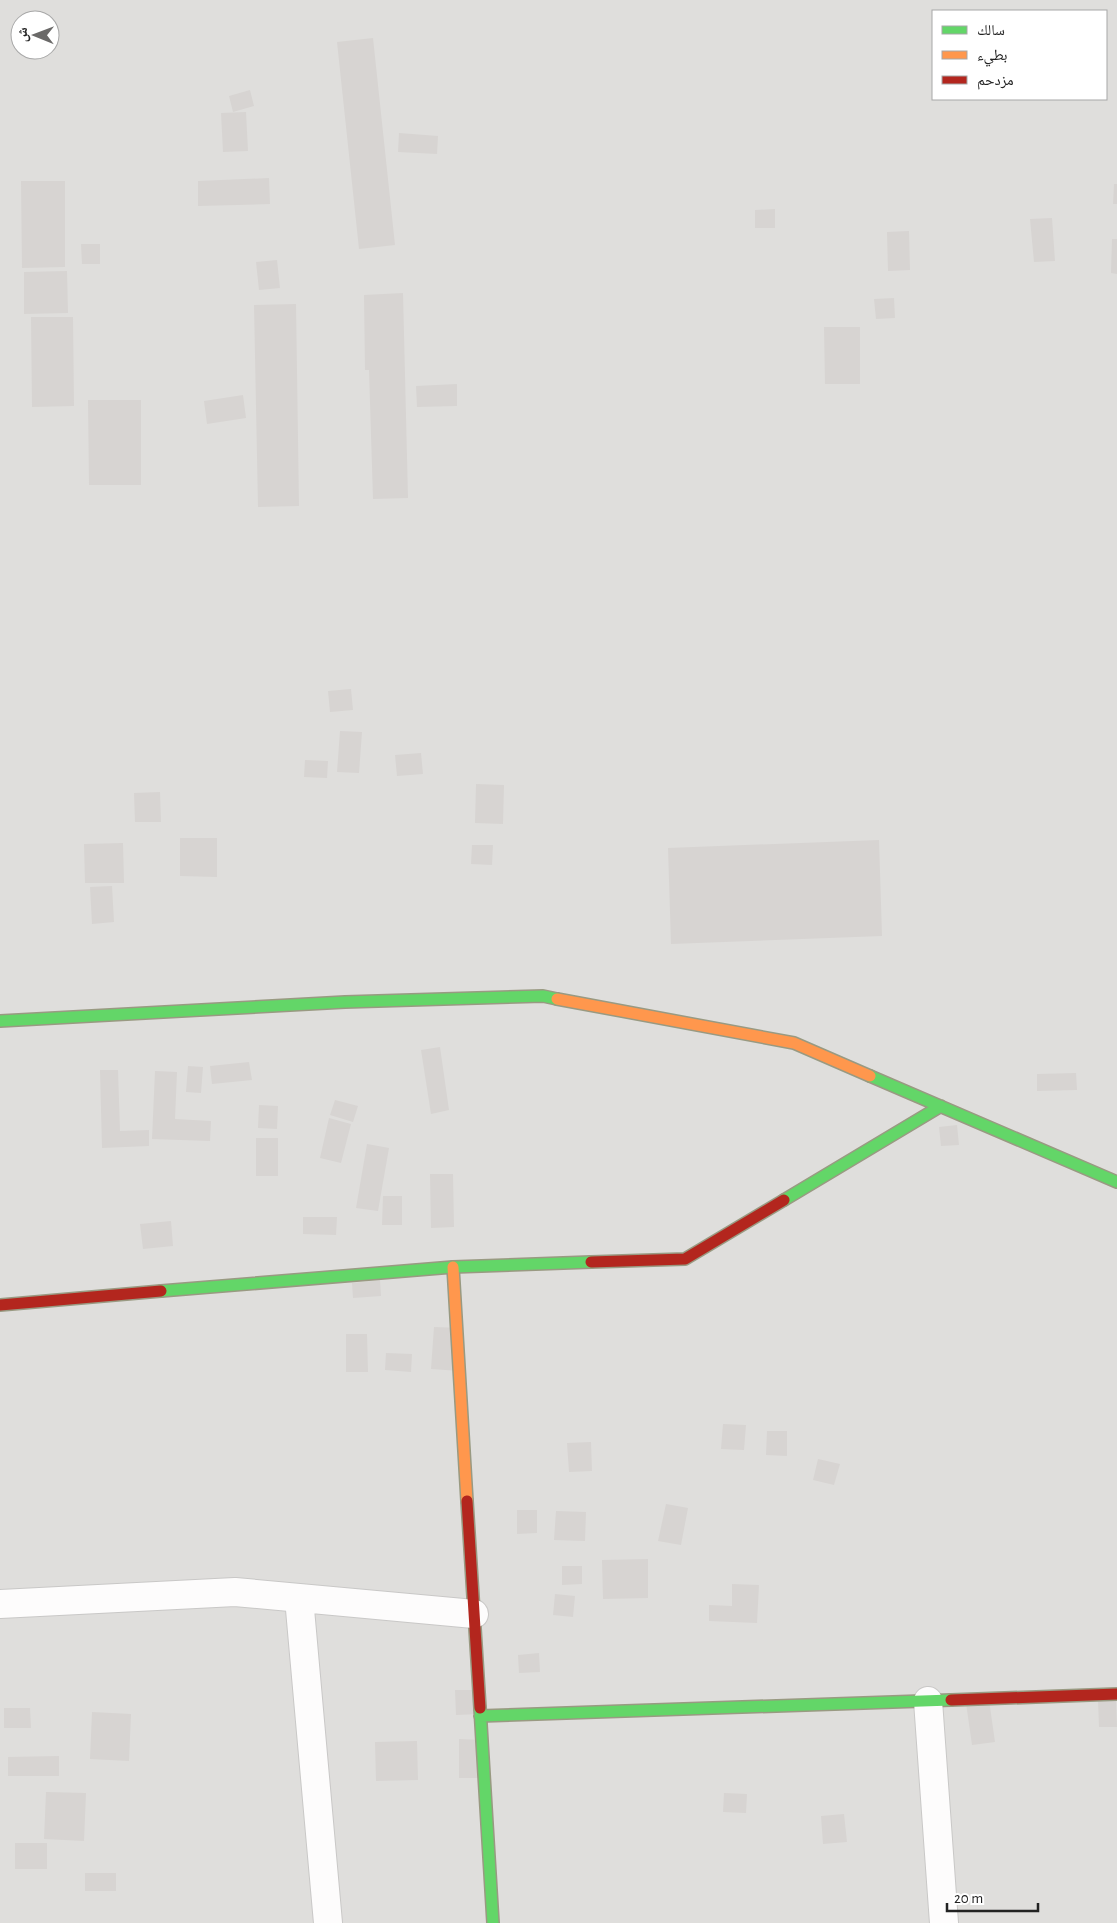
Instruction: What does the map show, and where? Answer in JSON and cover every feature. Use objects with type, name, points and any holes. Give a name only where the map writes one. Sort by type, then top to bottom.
[{"type":"street","points":[[0,1021],[345,1002],[543,996],[794,1043],[1117,1182]]},
{"type":"street","points":[[0,1304],[453,1267],[685,1259],[941,1106]]},
{"type":"street","points":[[453,1267],[493,1923]]},
{"type":"street","points":[[0,1604],[235,1592],[474,1614]]},
{"type":"street","points":[[299,1598],[328,1923]]},
{"type":"street","points":[[480,1716],[1117,1694]]},
{"type":"street","points":[[928,1701],[944,1923]]},
{"type":"shaded area","points":[[0,0],[1117,0],[1117,1923],[0,1923]]},
{"type":"building","points":[[373,38],[395,245],[359,249],[337,42]]},
{"type":"building","points":[[250,90],[254,106],[233,112],[229,96]]},
{"type":"building","points":[[246,112],[248,151],[223,152],[221,113]]},
{"type":"building","points":[[399,133],[438,136],[437,154],[398,152]]},
{"type":"building","points":[[269,178],[270,204],[198,206],[198,181]]},
{"type":"building","points":[[21,181],[65,181],[65,267],[22,268]]},
{"type":"building","points":[[1114,184],[1117,184],[1117,204],[1113,204]]},
{"type":"building","points":[[775,209],[775,228],[755,228],[755,210]]},
{"type":"building","points":[[1052,218],[1055,261],[1034,262],[1030,219]]},
{"type":"building","points":[[909,231],[910,270],[888,271],[887,232]]},
{"type":"building","points":[[1112,239],[1117,239],[1117,274],[1111,273]]},
{"type":"building","points":[[81,244],[100,244],[100,264],[82,264]]},
{"type":"building","points":[[277,260],[280,288],[259,290],[256,262]]},
{"type":"building","points":[[67,271],[68,313],[24,314],[24,272]]},
{"type":"building","points":[[403,293],[408,498],[373,499],[369,370],[365,370],[364,295]]},
{"type":"building","points":[[894,298],[895,318],[876,319],[874,299]]},
{"type":"building","points":[[296,304],[299,506],[258,507],[254,305]]},
{"type":"building","points":[[31,317],[73,317],[74,406],[32,407]]},
{"type":"building","points":[[824,327],[860,327],[860,384],[825,384]]},
{"type":"building","points":[[457,384],[457,406],[417,407],[416,386]]},
{"type":"building","points":[[243,395],[246,418],[207,424],[204,401]]},
{"type":"building","points":[[88,400],[141,400],[141,485],[89,485]]},
{"type":"building","points":[[351,689],[353,710],[330,712],[328,691]]},
{"type":"building","points":[[340,731],[362,732],[359,773],[337,772]]},
{"type":"building","points":[[421,753],[423,774],[397,776],[395,755]]},
{"type":"building","points":[[305,760],[328,761],[327,778],[304,777]]},
{"type":"building","points":[[476,784],[504,785],[503,824],[475,823]]},
{"type":"building","points":[[160,792],[161,822],[135,822],[134,793]]},
{"type":"building","points":[[180,838],[217,838],[217,877],[180,876]]},
{"type":"building","points":[[879,840],[882,936],[671,944],[668,848]]},
{"type":"building","points":[[123,843],[124,883],[85,883],[84,844]]},
{"type":"building","points":[[472,845],[493,845],[492,865],[471,864]]},
{"type":"building","points":[[112,886],[114,922],[92,924],[90,887]]},
{"type":"building","points":[[440,1047],[449,1110],[431,1114],[421,1050]]},
{"type":"building","points":[[249,1062],[252,1080],[212,1084],[210,1066]]},
{"type":"building","points":[[188,1066],[203,1067],[201,1093],[186,1092]]},
{"type":"building","points":[[100,1070],[118,1070],[120,1131],[149,1130],[149,1146],[102,1148]]},
{"type":"building","points":[[155,1071],[177,1072],[175,1119],[211,1121],[210,1141],[152,1139]]},
{"type":"building","points":[[1076,1073],[1077,1090],[1037,1091],[1037,1074]]},
{"type":"building","points":[[335,1100],[358,1106],[353,1122],[330,1115]]},
{"type":"building","points":[[259,1105],[278,1106],[277,1129],[258,1128]]},
{"type":"building","points":[[329,1118],[351,1124],[341,1163],[320,1158]]},
{"type":"building","points":[[957,1125],[959,1145],[941,1146],[939,1127]]},
{"type":"building","points":[[256,1138],[278,1138],[278,1176],[256,1176]]},
{"type":"building","points":[[367,1144],[389,1148],[378,1211],[356,1208]]},
{"type":"building","points":[[430,1174],[453,1174],[454,1227],[431,1228]]},
{"type":"building","points":[[383,1196],[402,1196],[402,1225],[382,1225]]},
{"type":"building","points":[[303,1217],[337,1217],[336,1235],[303,1234]]},
{"type":"building","points":[[171,1221],[173,1246],[143,1249],[140,1224]]},
{"type":"building","points":[[380,1280],[381,1296],[353,1298],[352,1283]]},
{"type":"building","points":[[434,1327],[462,1328],[460,1371],[431,1369]]},
{"type":"building","points":[[346,1334],[367,1334],[368,1372],[346,1372]]},
{"type":"building","points":[[386,1353],[412,1354],[411,1372],[385,1370]]},
{"type":"building","points":[[723,1424],[746,1425],[744,1450],[721,1449]]},
{"type":"building","points":[[767,1431],[787,1431],[787,1456],[766,1455]]},
{"type":"building","points":[[591,1442],[592,1471],[569,1472],[567,1443]]},
{"type":"building","points":[[818,1459],[840,1464],[834,1485],[813,1480]]},
{"type":"building","points":[[666,1504],[688,1508],[681,1545],[658,1541]]},
{"type":"building","points":[[517,1510],[537,1510],[537,1533],[517,1534]]},
{"type":"building","points":[[556,1511],[586,1512],[585,1541],[554,1540]]},
{"type":"building","points":[[648,1559],[648,1598],[603,1599],[602,1560]]},
{"type":"building","points":[[562,1566],[582,1566],[582,1584],[562,1585]]},
{"type":"building","points":[[732,1584],[759,1585],[757,1623],[709,1621],[709,1605],[732,1606]]},
{"type":"building","points":[[555,1594],[575,1596],[573,1617],[553,1615]]},
{"type":"building","points":[[539,1653],[540,1672],[519,1673],[518,1655]]},
{"type":"building","points":[[455,1690],[478,1690],[479,1714],[456,1715]]},
{"type":"building","points":[[989,1700],[995,1742],[972,1745],[966,1703]]},
{"type":"building","points":[[1098,1700],[1116,1700],[1117,1727],[1099,1727]]},
{"type":"building","points":[[4,1708],[30,1708],[31,1728],[4,1728]]},
{"type":"building","points":[[92,1712],[131,1714],[129,1761],[90,1759]]},
{"type":"building","points":[[459,1739],[482,1740],[481,1778],[459,1778]]},
{"type":"building","points":[[417,1741],[418,1780],[376,1781],[375,1742]]},
{"type":"building","points":[[59,1756],[59,1776],[8,1776],[8,1757]]},
{"type":"building","points":[[46,1792],[86,1793],[84,1841],[44,1839]]},
{"type":"building","points":[[724,1793],[747,1794],[746,1813],[723,1812]]},
{"type":"building","points":[[844,1814],[847,1842],[823,1844],[821,1816]]},
{"type":"building","points":[[15,1843],[47,1843],[47,1869],[15,1869]]},
{"type":"building","points":[[85,1873],[116,1873],[116,1891],[85,1891]]},
{"type":"traffic: fast","points":[[0,1021],[345,1002],[543,996],[557,999]]},
{"type":"traffic: fast","points":[[870,1076],[1117,1182]]},
{"type":"traffic: fast","points":[[784,1200],[941,1106]]},
{"type":"traffic: fast","points":[[161,1291],[453,1267],[591,1262]]},
{"type":"traffic: fast","points":[[480,1716],[951,1700]]},
{"type":"traffic: fast","points":[[480,1708],[493,1923]]},
{"type":"traffic: slow","points":[[557,999],[794,1043],[870,1076]]},
{"type":"traffic: slow","points":[[453,1267],[467,1501]]},
{"type":"traffic: jam","points":[[591,1262],[685,1259],[784,1200]]},
{"type":"traffic: jam","points":[[0,1305],[161,1291]]},
{"type":"traffic: jam","points":[[467,1501],[480,1708]]},
{"type":"traffic: jam","points":[[951,1700],[1117,1694]]}]
